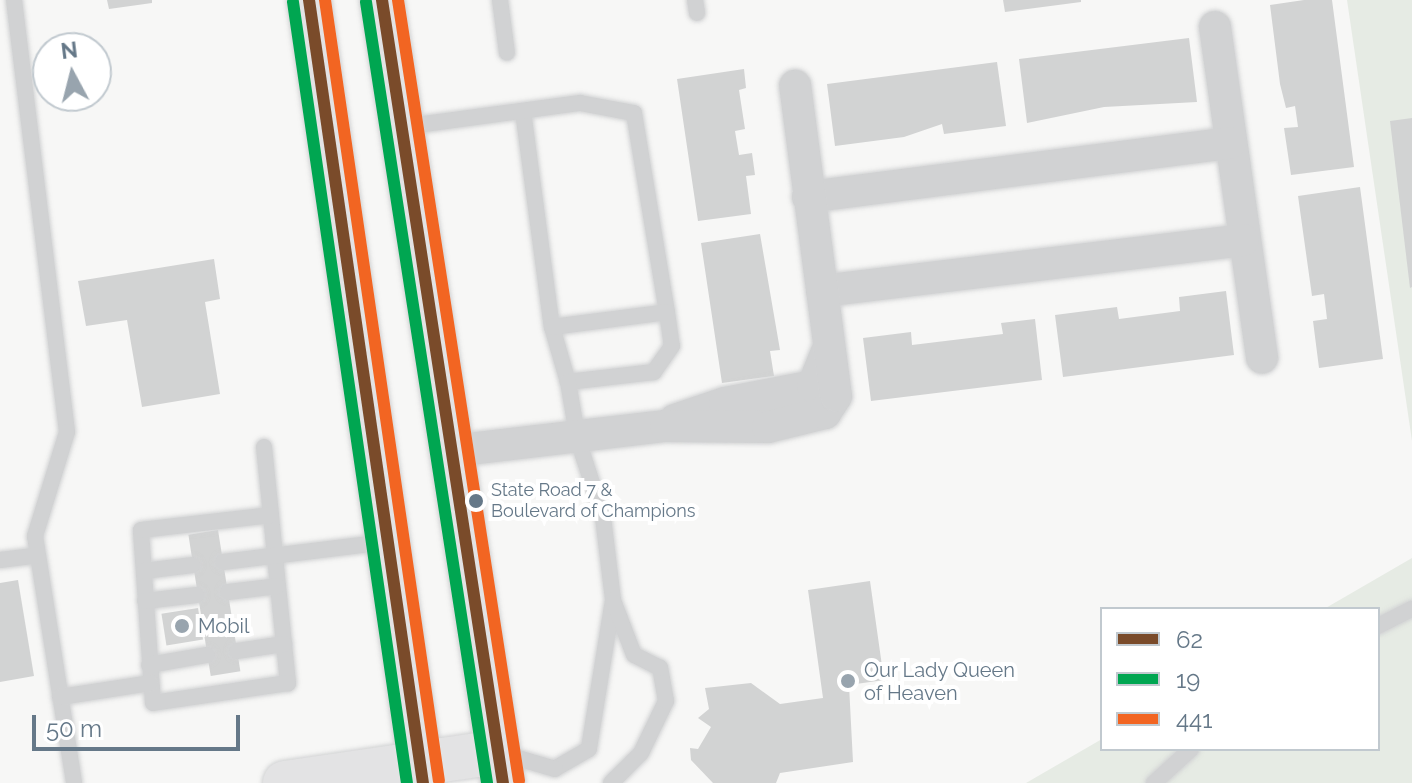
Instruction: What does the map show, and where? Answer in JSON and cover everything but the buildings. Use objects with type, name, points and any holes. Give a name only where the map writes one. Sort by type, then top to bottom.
[{"type":"main road","points":[[309,0],[421,773]]},
{"type":"main road","points":[[285,783],[500,768],[382,0]]},
{"type":"street","points":[[1215,27],[1262,358]]},
{"type":"street","points":[[452,451],[578,440],[666,426],[768,427],[825,413],[836,396],[795,86]]},
{"type":"street","points":[[808,197],[1230,143]]},
{"type":"street","points":[[822,291],[1243,240]]},
{"type":"lane","points":[[14,0],[67,432],[35,536],[74,783]]},
{"type":"lane","points":[[500,0],[507,53]]},
{"type":"lane","points":[[401,127],[580,103],[634,113],[672,346],[654,372],[568,382]]},
{"type":"lane","points":[[523,111],[552,327],[568,382],[578,440],[603,517],[613,600],[634,655],[660,668],[666,701],[641,753],[611,783]]},
{"type":"lane","points":[[552,327],[667,312]]},
{"type":"lane","points":[[264,447],[271,515],[278,586],[288,683],[153,703],[141,530],[271,515]]},
{"type":"lane","points":[[223,562],[387,542]]},
{"type":"lane","points":[[0,560],[38,555]]},
{"type":"lane","points":[[144,571],[193,565]]},
{"type":"lane","points":[[228,592],[278,586]]},
{"type":"lane","points":[[145,601],[197,595]]},
{"type":"lane","points":[[500,768],[555,769],[589,749],[613,600]]},
{"type":"lane","points":[[1380,625],[1412,609]]},
{"type":"lane","points":[[237,651],[284,644]]},
{"type":"lane","points":[[149,665],[207,655]]},
{"type":"lane","points":[[60,697],[150,683]]},
{"type":"lane","points":[[1154,783],[1189,751]]},
{"type":"shaded area","points":[[1347,0],[1412,0],[1412,441]]},
{"type":"shaded area","points":[[1412,558],[1412,783],[1026,783],[1100,740],[1100,751],[1380,751],[1380,607],[1327,607]]},
{"type":"transit line","name":"62","points":[[309,0],[423,783]]},
{"type":"transit line","name":"441","points":[[325,0],[439,781]]},
{"type":"transit line","name":"62","points":[[382,0],[503,783]]},
{"type":"transit line","name":"441","points":[[398,0],[519,781]]},
{"type":"transit line","name":"19","points":[[293,2],[407,783]]},
{"type":"transit line","name":"19","points":[[366,2],[487,783]]},
{"type":"place","name":"State Road 7 & Boulevard of Champions","points":[[476,501]]},
{"type":"place","name":"Mobil","points":[[182,626]]},
{"type":"place","name":"Our Lady Queen of Heaven","points":[[848,681]]}]
